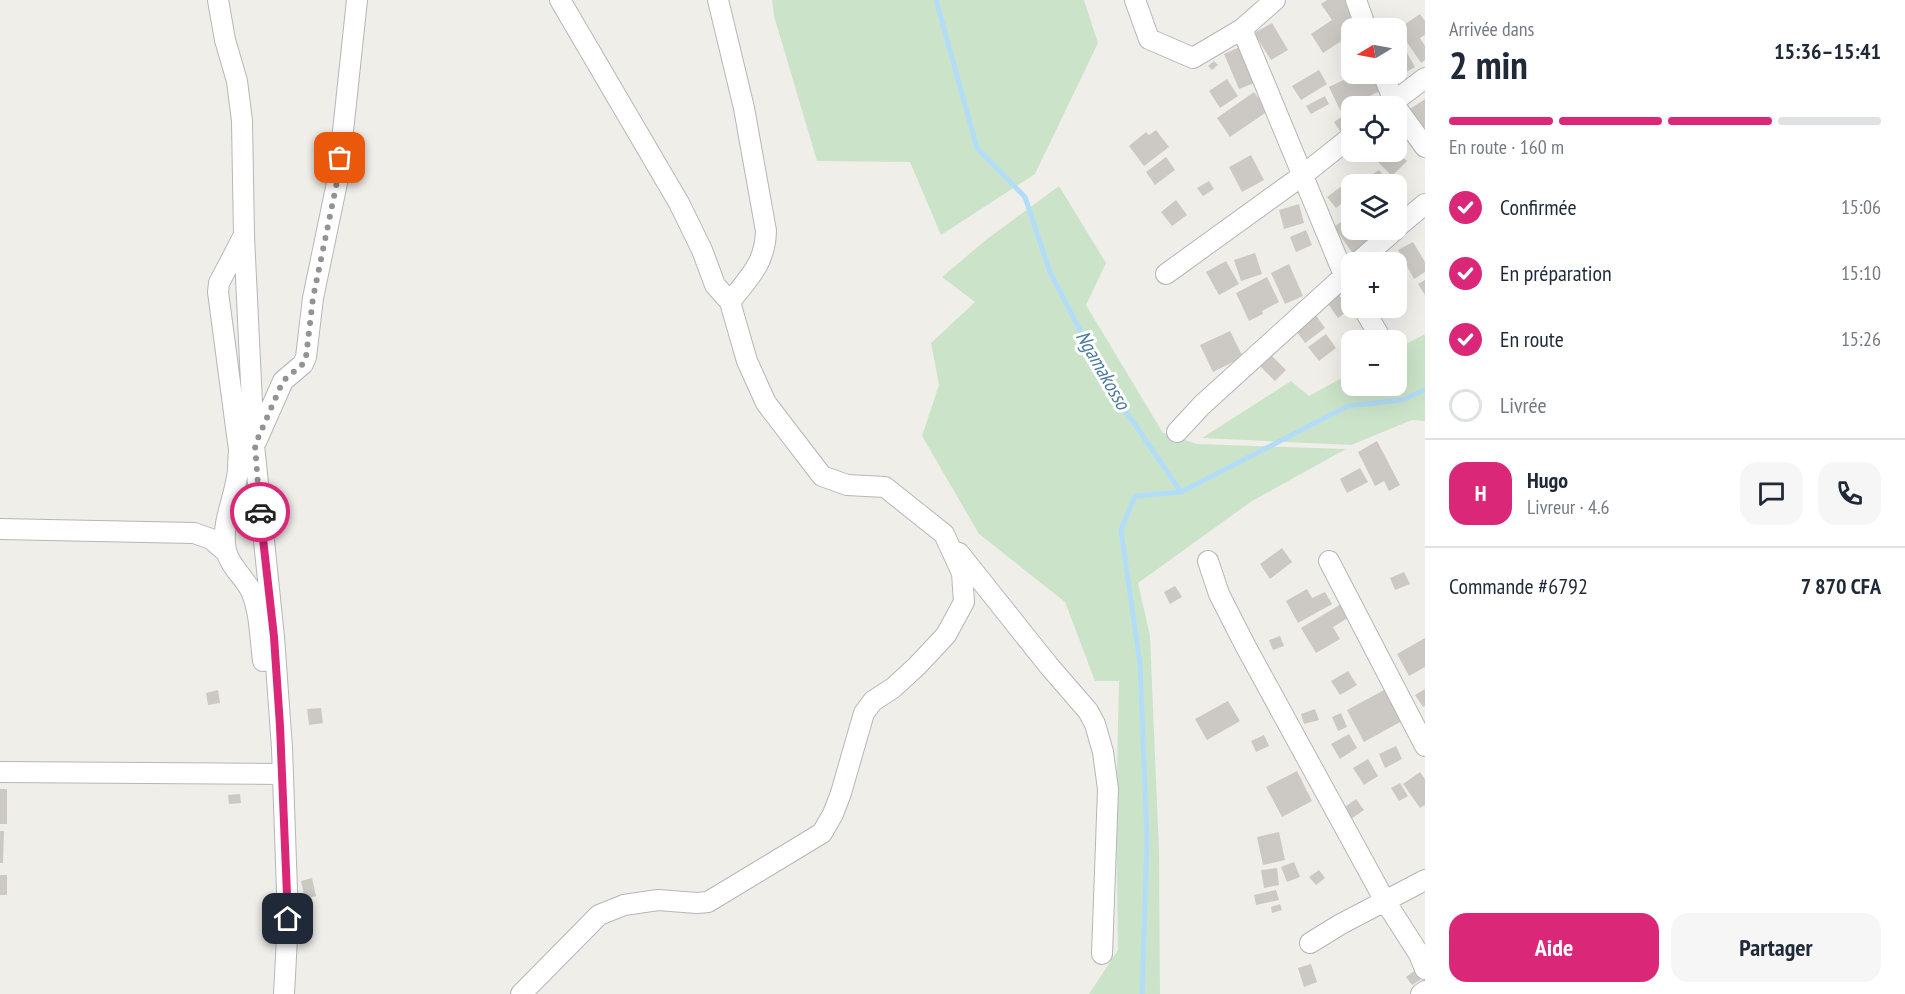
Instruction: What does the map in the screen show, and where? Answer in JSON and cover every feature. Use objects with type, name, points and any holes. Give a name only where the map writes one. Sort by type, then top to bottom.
[{"type":"street","points":[[218,0],[225,40],[237,81],[242,121],[244,236],[255,445],[274,637],[282,748],[288,919],[284,994]]},
{"type":"street","points":[[255,445],[283,381],[303,364],[306,357],[313,298],[338,177],[357,0]]},
{"type":"street","points":[[560,0],[679,203],[702,250],[714,285],[730,302],[747,361],[766,404],[822,476],[847,485],[885,487],[944,534],[1048,666],[1088,711],[1095,724],[1107,769],[1102,954]]},
{"type":"street","points":[[718,0],[744,108],[766,231],[766,249],[759,263],[730,302]]},
{"type":"street","points":[[1135,0],[1149,39],[1193,58],[1242,29],[1275,0]]},
{"type":"street","points":[[1356,0],[1362,18]]},
{"type":"street","points":[[1242,29],[1303,175],[1341,253]]},
{"type":"street","points":[[1404,96],[1425,78]]},
{"type":"street","points":[[1407,123],[1425,147]]},
{"type":"street","points":[[1166,274],[1341,145]]},
{"type":"street","points":[[1407,220],[1425,204]]},
{"type":"street","points":[[244,236],[219,283],[218,292],[238,450],[237,476],[226,522],[226,552],[231,564],[250,590],[258,621],[269,713],[282,748]]},
{"type":"street","points":[[1373,252],[1385,240]]},
{"type":"street","points":[[1178,432],[1202,405],[1341,283]]},
{"type":"street","points":[[0,529],[194,533],[211,538],[226,552]]},
{"type":"street","points":[[521,994],[599,915],[624,904],[658,900],[708,902],[822,833],[841,793],[864,713],[873,701],[893,688],[946,635],[963,602],[962,573],[944,534]]},
{"type":"street","points":[[1208,561],[1219,594],[1246,647],[1384,901],[1419,954],[1425,969]]},
{"type":"street","points":[[1329,561],[1425,746]]},
{"type":"street","points":[[0,772],[282,774]]},
{"type":"street","points":[[1310,943],[1425,880]]},
{"type":"street","points":[[1421,994],[1425,991]]},
{"type":"green space","points":[[772,0],[1084,0],[1098,43],[1035,174],[941,235],[910,162],[817,161],[774,16]]},
{"type":"green space","points":[[1059,186],[1106,263],[1086,305],[1163,433],[1197,444],[1346,449],[1252,501],[1138,583],[1150,636],[1159,851],[1160,994],[1089,994],[1118,950],[1116,813],[1119,681],[1095,681],[1065,602],[979,534],[922,436],[939,385],[931,343],[975,302],[942,277],[987,239]]},
{"type":"green space","points":[[1425,334],[1425,421],[1412,420],[1351,445],[1202,438],[1291,381],[1309,396],[1341,378],[1341,396],[1407,396],[1407,344]]},
{"type":"building","points":[[1327,0],[1345,0],[1357,18],[1341,18],[1341,41],[1323,53],[1311,34],[1332,20],[1321,4]]},
{"type":"building","points":[[1420,14],[1425,21],[1425,35],[1420,38],[1425,46],[1425,60],[1421,63],[1407,42],[1407,23]]},
{"type":"building","points":[[1272,23],[1288,50],[1271,60],[1254,33]]},
{"type":"building","points":[[1242,46],[1257,82],[1239,89],[1224,54]]},
{"type":"building","points":[[1407,53],[1415,67],[1407,72]]},
{"type":"building","points":[[1214,61],[1218,65],[1212,70],[1208,66]]},
{"type":"building","points":[[1319,70],[1327,84],[1301,100],[1292,86]]},
{"type":"building","points":[[1227,79],[1238,96],[1220,108],[1209,91]]},
{"type":"building","points":[[1341,81],[1341,84],[1376,84],[1380,91],[1369,96],[1341,96],[1340,110],[1329,87]]},
{"type":"building","points":[[1254,92],[1268,111],[1230,137],[1217,118]]},
{"type":"building","points":[[1325,96],[1329,104],[1311,114],[1306,106]]},
{"type":"building","points":[[1425,99],[1425,128],[1423,129],[1410,109]]},
{"type":"building","points":[[1341,117],[1341,132],[1334,122]]},
{"type":"building","points":[[1156,130],[1169,147],[1144,166],[1129,146],[1146,132],[1149,135]]},
{"type":"building","points":[[1251,155],[1264,180],[1242,192],[1229,167]]},
{"type":"building","points":[[1166,157],[1175,170],[1155,185],[1146,172]]},
{"type":"building","points":[[1378,162],[1406,162],[1394,174],[1390,174]]},
{"type":"building","points":[[1209,181],[1214,189],[1203,196],[1197,188]]},
{"type":"building","points":[[1341,187],[1341,204],[1336,208],[1327,197]]},
{"type":"building","points":[[1176,200],[1187,215],[1172,226],[1161,212]]},
{"type":"building","points":[[1299,204],[1304,223],[1284,229],[1279,210]]},
{"type":"building","points":[[1341,222],[1341,237],[1334,227]]},
{"type":"building","points":[[1306,230],[1312,245],[1296,252],[1290,237]]},
{"type":"building","points":[[1343,240],[1374,240],[1358,252],[1352,252]]},
{"type":"building","points":[[1413,242],[1425,262],[1425,272],[1414,279],[1407,266],[1407,252],[1398,250]]},
{"type":"building","points":[[1255,253],[1262,274],[1241,281],[1234,260]]},
{"type":"building","points":[[1226,261],[1239,284],[1219,295],[1206,272]]},
{"type":"building","points":[[1289,264],[1303,296],[1285,304],[1271,273]]},
{"type":"building","points":[[1267,277],[1279,302],[1249,321],[1236,293]]},
{"type":"building","points":[[1425,280],[1425,295],[1418,284]]},
{"type":"building","points":[[1338,293],[1341,298],[1341,316],[1338,318],[1326,301]]},
{"type":"building","points":[[1315,314],[1325,328],[1305,343],[1295,329]]},
{"type":"building","points":[[1230,331],[1243,357],[1213,372],[1200,345]]},
{"type":"building","points":[[1326,334],[1336,348],[1319,361],[1308,347]]},
{"type":"building","points":[[1271,355],[1286,370],[1275,381],[1260,366]]},
{"type":"building","points":[[1377,441],[1400,485],[1389,491],[1384,481],[1375,486],[1358,452]]},
{"type":"building","points":[[1360,468],[1368,482],[1347,493],[1340,479]]},
{"type":"building","points":[[1282,548],[1292,562],[1270,579],[1260,564]]},
{"type":"building","points":[[1404,572],[1410,584],[1395,590],[1390,578]]},
{"type":"building","points":[[1175,586],[1182,597],[1170,604],[1164,592]]},
{"type":"building","points":[[1307,589],[1312,598],[1325,592],[1332,604],[1298,623],[1286,601]]},
{"type":"building","points":[[1343,603],[1351,616],[1333,627],[1340,639],[1316,653],[1301,628]]},
{"type":"building","points":[[1280,636],[1284,646],[1273,650],[1269,640]]},
{"type":"building","points":[[1425,638],[1425,667],[1409,676],[1397,654]]},
{"type":"building","points":[[1348,671],[1357,685],[1340,695],[1331,681]]},
{"type":"building","points":[[1386,689],[1402,721],[1364,742],[1347,710]]},
{"type":"building","points":[[1425,689],[1425,706],[1423,707],[1415,695]]},
{"type":"building","points":[[218,690],[220,703],[208,705],[206,693]]},
{"type":"building","points":[[1228,701],[1240,721],[1207,740],[1195,719]]},
{"type":"building","points":[[321,708],[323,723],[309,725],[307,709]]},
{"type":"building","points":[[1315,709],[1319,720],[1304,724],[1301,714]]},
{"type":"building","points":[[1341,713],[1347,727],[1338,731],[1332,717]]},
{"type":"building","points":[[1349,734],[1357,748],[1340,759],[1331,744]]},
{"type":"building","points":[[1264,735],[1269,746],[1256,752],[1251,741]]},
{"type":"building","points":[[1396,746],[1402,759],[1385,768],[1379,754]]},
{"type":"building","points":[[1368,759],[1378,776],[1364,785],[1353,768]]},
{"type":"building","points":[[1297,771],[1312,801],[1282,817],[1266,787]]},
{"type":"building","points":[[1420,772],[1425,779],[1425,805],[1420,808],[1403,784]]},
{"type":"building","points":[[1400,783],[1408,796],[1399,801],[1391,788]]},
{"type":"building","points":[[0,789],[7,789],[7,824],[0,824]]},
{"type":"building","points":[[240,794],[241,803],[229,804],[228,795]]},
{"type":"building","points":[[1356,799],[1364,810],[1351,819],[1343,808]]},
{"type":"building","points":[[0,831],[4,831],[3,863],[0,863]]},
{"type":"building","points":[[1279,832],[1285,860],[1263,865],[1257,837]]},
{"type":"building","points":[[1294,862],[1300,877],[1287,882],[1281,867]]},
{"type":"building","points":[[1277,868],[1279,885],[1264,888],[1261,870]]},
{"type":"building","points":[[1319,870],[1325,878],[1316,885],[1309,877]]},
{"type":"building","points":[[0,875],[7,875],[7,895],[0,895]]},
{"type":"building","points":[[312,878],[316,896],[305,899],[301,881]]},
{"type":"building","points":[[1276,890],[1279,900],[1256,905],[1254,895]]},
{"type":"building","points":[[1280,904],[1282,910],[1272,913],[1271,907]]},
{"type":"building","points":[[1311,964],[1317,982],[1304,987],[1298,968]]},
{"type":"building","points":[[1417,969],[1423,978],[1412,985],[1406,977]]},
{"type":"waterway","name":"Ngamakosso","points":[[936,0],[977,148],[1025,197],[1050,272],[1108,385],[1181,492],[1348,406],[1402,400],[1425,390]]},
{"type":"waterway","points":[[1142,994],[1147,840],[1140,664],[1121,530],[1135,496],[1181,492]]},
{"type":"way so far","points":[[260,512],[255,445],[283,381],[303,364],[306,357],[313,298],[340,158]]},
{"type":"route","points":[[260,512],[274,637],[282,748],[288,919]]}]
